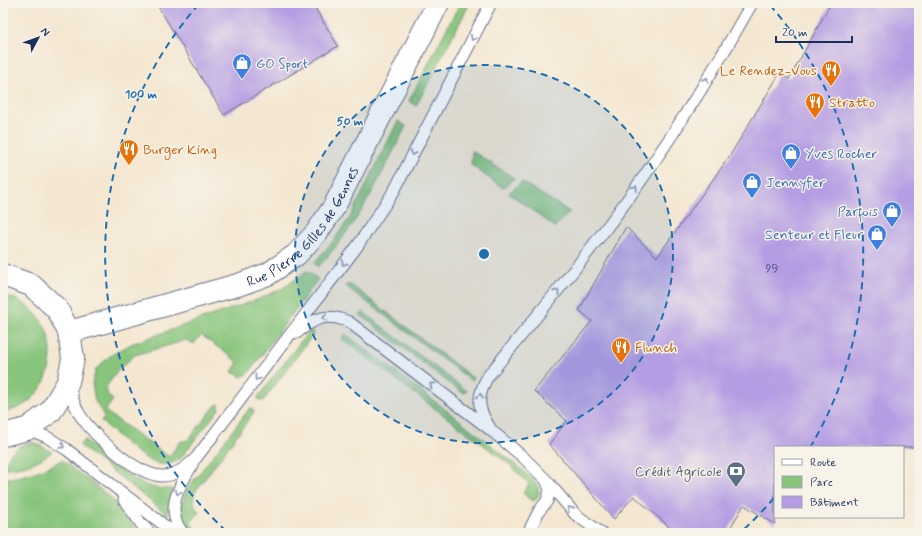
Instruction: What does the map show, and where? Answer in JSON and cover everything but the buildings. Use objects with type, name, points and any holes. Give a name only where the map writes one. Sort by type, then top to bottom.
[{"type":"street","name":"Rue Pierre Gilles de Gennes","points":[[69,332],[241,284],[268,274],[296,255],[317,232],[334,207],[438,3]]},
{"type":"street","points":[[3,275],[30,285],[57,309],[69,332],[73,360],[68,382],[51,411],[27,429],[3,435]]},
{"type":"lane","points":[[183,533],[178,526],[174,508],[176,496],[184,478],[196,458],[356,248],[394,191],[491,3]]},
{"type":"lane","points":[[492,431],[483,418],[479,406],[481,389],[488,376],[564,283],[645,176],[684,116],[752,3]]},
{"type":"lane","points":[[272,358],[306,325],[321,318],[336,317],[349,322],[492,431],[523,457],[575,514],[601,533]]},
{"type":"lane","points":[[68,382],[71,397],[80,414],[89,426],[116,452],[138,468],[152,474],[163,476],[177,473],[187,467],[196,458]]},
{"type":"lane","points":[[27,429],[47,437],[66,449],[174,533]]},
{"type":"lane","points":[[103,478],[130,505],[142,524],[150,533]]},
{"type":"lane","points":[[528,533],[539,511],[547,501],[550,490],[546,481]]},
{"type":"green space","points":[[460,3],[470,3],[416,106],[409,101]]},
{"type":"green space","points":[[398,121],[406,126],[376,185],[347,232],[318,267],[314,263],[335,239],[351,216]]},
{"type":"green space","points":[[472,151],[514,178],[503,188],[471,165]]},
{"type":"green space","points":[[522,182],[570,212],[555,227],[509,193]]},
{"type":"green space","points":[[307,271],[318,279],[248,374],[241,377],[232,372],[238,362],[201,335],[194,344],[187,340],[135,355],[120,368],[106,387],[108,396],[113,400],[105,411],[169,457],[180,442],[188,440],[215,406],[219,404],[219,409],[180,459],[168,464],[153,462],[129,446],[101,421],[104,416],[95,401],[92,384],[96,369],[110,356],[131,344],[259,299],[283,288]]},
{"type":"green space","points":[[346,285],[351,285],[473,378],[472,381],[347,287]]},
{"type":"green space","points":[[3,296],[20,302],[35,313],[44,326],[50,341],[51,357],[48,372],[42,386],[32,398],[19,407],[3,412]]},
{"type":"green space","points":[[363,312],[467,391],[465,393],[461,392],[360,315]]},
{"type":"green space","points":[[312,331],[313,335],[263,401],[259,400],[258,397],[308,332]]},
{"type":"green space","points":[[345,334],[443,407],[521,469],[535,483],[539,490],[538,497],[534,501],[529,499],[523,493],[529,484],[509,464],[342,339]]},
{"type":"green space","points":[[250,408],[252,408],[254,412],[195,492],[195,507],[199,512],[190,524],[202,533],[193,533],[188,528],[182,517],[183,501],[188,488]]},
{"type":"green space","points":[[85,440],[107,459],[135,479],[151,487],[159,489],[173,489],[169,502],[168,515],[79,445]]},
{"type":"green space","points":[[27,443],[36,443],[52,452],[29,464],[4,468],[12,452],[18,447]]},
{"type":"green space","points":[[62,460],[109,496],[141,533],[5,533],[3,528],[3,479],[34,472]]},
{"type":"place","name":"GO Sport","points":[[242,80]]},
{"type":"place","name":"Le Rendez-Vous","points":[[831,87]]},
{"type":"place","name":"Stratto","points":[[815,119]]},
{"type":"place","name":"Burger King","points":[[129,166]]},
{"type":"place","name":"Yves Rocher","points":[[791,170]]},
{"type":"place","name":"Jennyfer","points":[[752,199]]},
{"type":"place","name":"Parfois","points":[[892,228]]},
{"type":"place","name":"Senteur et Fleur","points":[[877,251]]},
{"type":"place","name":"Flunch","points":[[621,364]]},
{"type":"place","name":"Crédit Agricole","points":[[736,488]]}]
